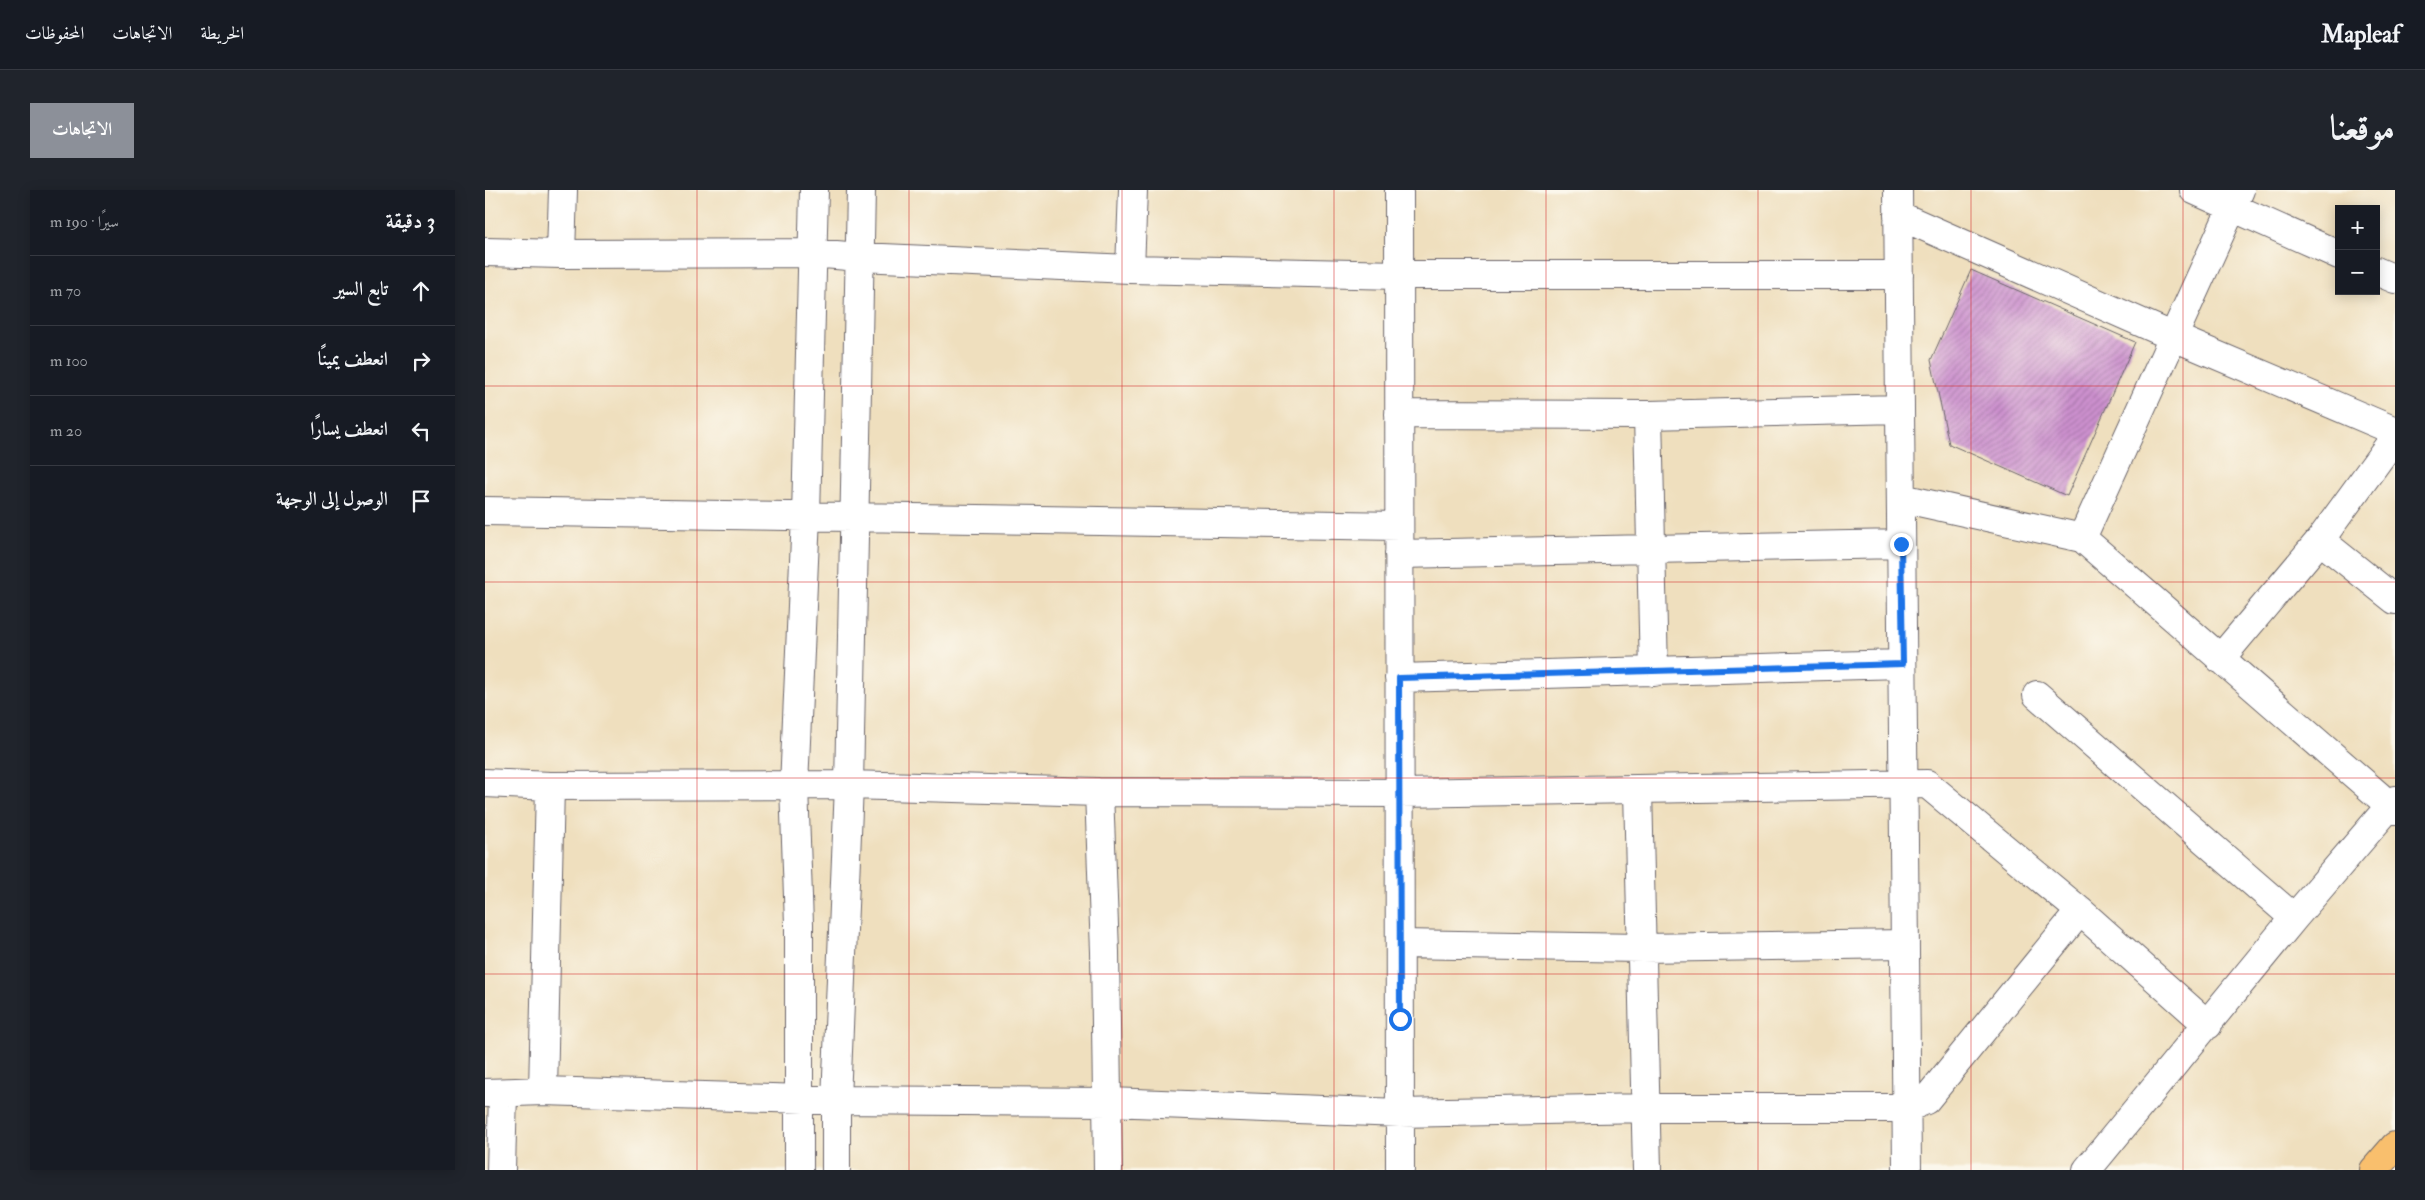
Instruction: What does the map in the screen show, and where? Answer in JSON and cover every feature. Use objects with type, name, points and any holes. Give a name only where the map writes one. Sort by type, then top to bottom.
[{"type":"main road","points":[[2374,1170],[2395,1146]]},
{"type":"street","points":[[561,254],[563,190]]},
{"type":"street","points":[[799,1170],[799,924],[794,786],[806,516],[814,190]]},
{"type":"street","points":[[836,1170],[836,1100],[849,785],[861,190]]},
{"type":"street","points":[[1130,269],[1133,190]]},
{"type":"street","points":[[1399,190],[1400,1170]]},
{"type":"street","points":[[2194,190],[2236,199],[2335,253]]},
{"type":"street","points":[[2082,538],[2236,199]]},
{"type":"street","points":[[1909,1169],[1898,203],[2174,337],[2395,431]]},
{"type":"street","points":[[485,252],[561,254],[812,253],[859,257],[1130,269],[1399,276],[1899,275]]},
{"type":"street","points":[[2380,273],[2395,279]]},
{"type":"street","points":[[1399,414],[1648,415],[1900,409]]},
{"type":"street","points":[[1648,415],[1654,672]]},
{"type":"street","points":[[2220,659],[2320,540],[2395,437]]},
{"type":"street","points":[[1901,498],[2082,538],[2220,659],[2393,805],[2294,918],[2087,1170]]},
{"type":"street","points":[[485,511],[1399,526]]},
{"type":"street","points":[[2320,540],[2395,600]]},
{"type":"street","points":[[1399,554],[1901,544]]},
{"type":"street","points":[[1399,678],[1903,664]]},
{"type":"street","points":[[2037,695],[2294,918]]},
{"type":"street","points":[[485,783],[550,786],[849,785],[1099,792],[1400,793],[1927,784],[2080,912],[2208,1025]]},
{"type":"street","points":[[543,1091],[550,786]]},
{"type":"street","points":[[1638,790],[1647,1170]]},
{"type":"street","points":[[1099,792],[1109,1102],[1109,1170]]},
{"type":"street","points":[[501,1170],[494,1093],[543,1091],[799,1097],[836,1100],[1109,1102],[1400,1113],[1646,1108],[1907,1108],[1927,1100],[2080,912]]},
{"type":"street","points":[[1400,944],[1642,948],[1905,944]]},
{"type":"building","points":[[1971,270],[2135,342],[2067,496],[1949,444],[1931,360]]},
{"type":"route","points":[[1400,1019],[1399,678],[1903,664],[1901,544]]}]
